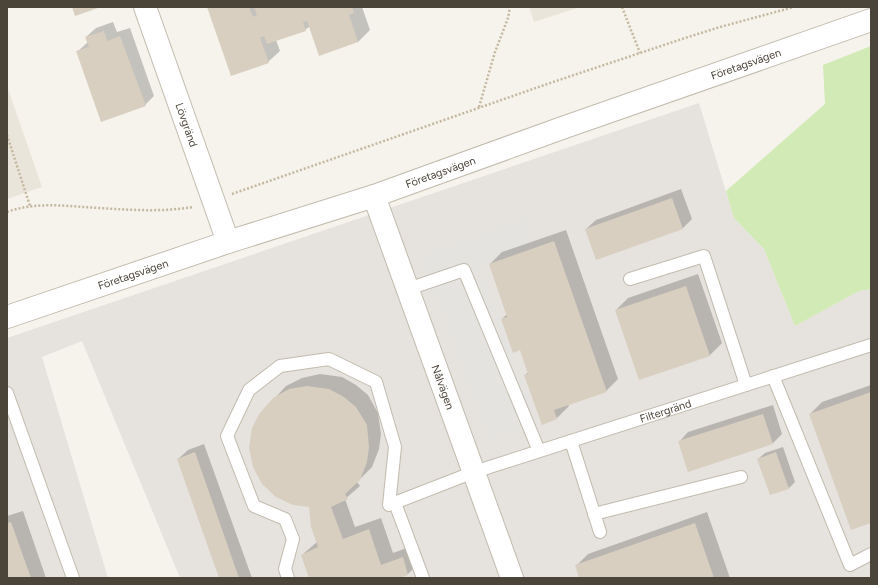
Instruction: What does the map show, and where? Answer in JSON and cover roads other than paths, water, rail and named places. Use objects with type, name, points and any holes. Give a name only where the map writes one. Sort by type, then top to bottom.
[{"type":"street","name":"Lövgränd","points":[[145,7],[228,242]]},
{"type":"street","name":"Företagsvägen","points":[[7,317],[228,242],[374,196],[565,127],[871,20]]},
{"type":"street","name":"Nålvägen","points":[[374,196],[512,578]]},
{"type":"lane","points":[[630,279],[704,256],[746,385]]},
{"type":"lane","points":[[408,289],[464,270],[539,451]]},
{"type":"lane","name":"Filtergränd","points":[[395,503],[474,472],[871,345]]},
{"type":"lane","points":[[288,578],[284,569],[293,539],[285,519],[254,506],[227,436],[249,390],[280,366],[329,359],[376,382],[395,447],[389,505],[395,503],[422,578]]},
{"type":"lane","points":[[773,376],[850,565],[871,554]]},
{"type":"lane","points":[[7,392],[73,578]]},
{"type":"lane","points":[[571,441],[600,532]]},
{"type":"lane","points":[[594,514],[741,478]]}]
